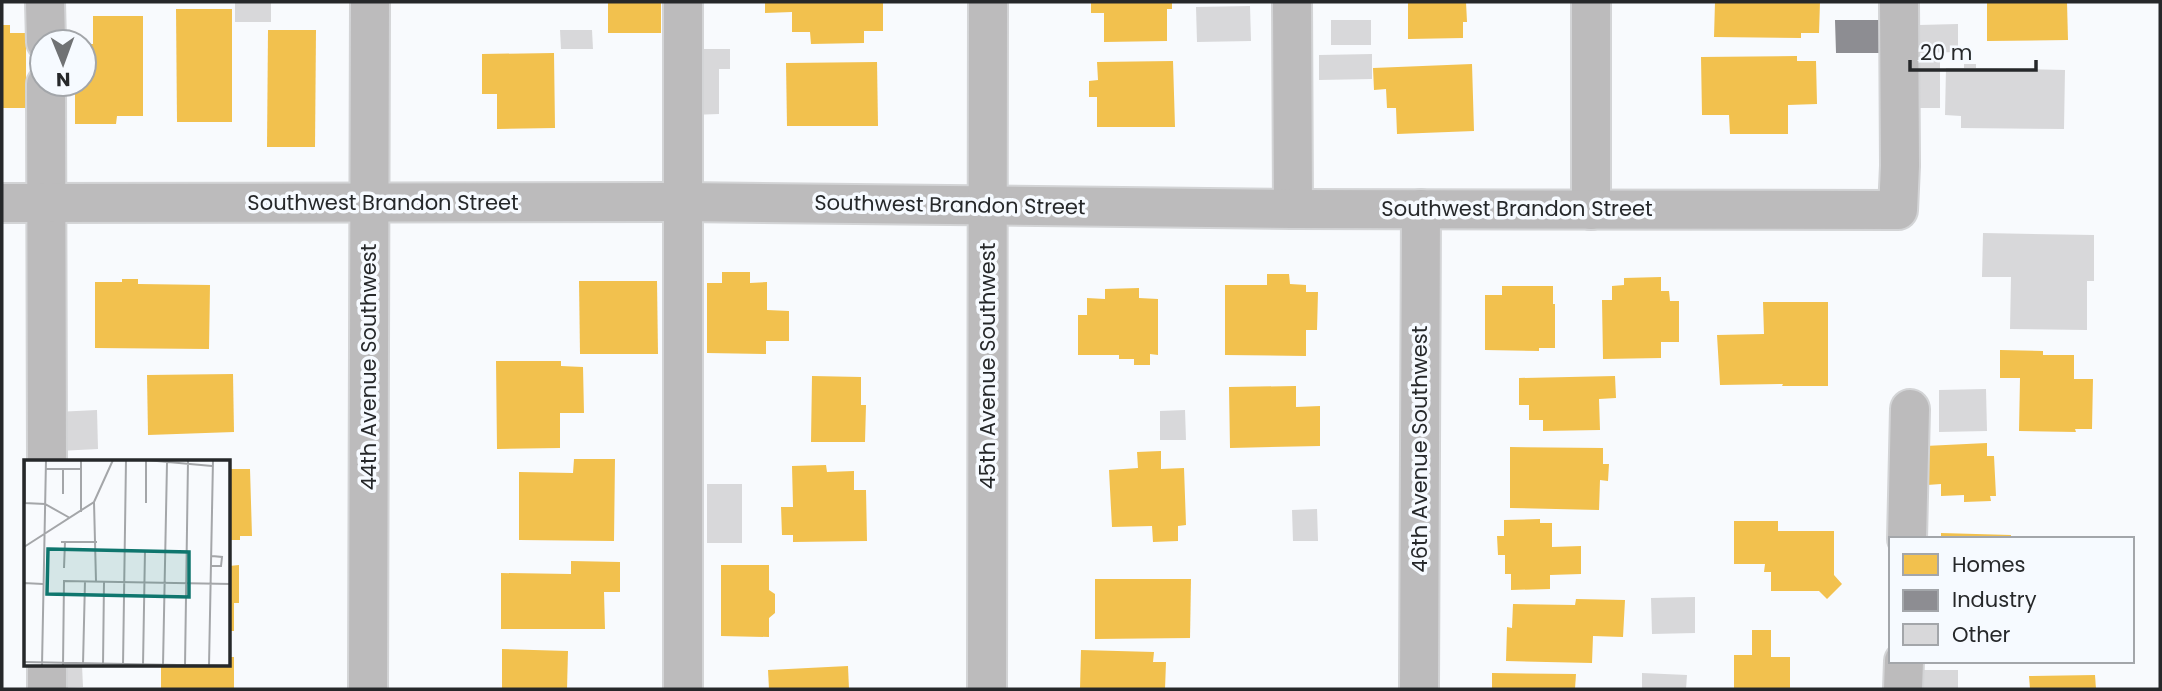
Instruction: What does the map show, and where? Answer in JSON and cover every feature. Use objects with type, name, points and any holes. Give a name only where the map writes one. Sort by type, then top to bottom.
[{"type":"street","points":[[45,2],[46,28]]},
{"type":"street","name":"44th Avenue Southwest","points":[[369,689],[370,2]]},
{"type":"street","points":[[683,2],[683,689]]},
{"type":"street","name":"45th Avenue Southwest","points":[[987,689],[988,2]]},
{"type":"street","points":[[1292,2],[1293,209]]},
{"type":"street","points":[[1591,2],[1591,210]]},
{"type":"street","name":"Southwest Brandon Street","points":[[2,203],[683,202],[1293,209],[1898,210],[1899,2]]},
{"type":"street","points":[[46,98],[47,460]]},
{"type":"street","name":"46th Avenue Southwest","points":[[1419,689],[1422,209]]},
{"type":"street","points":[[1907,537],[1910,409]]},
{"type":"street","points":[[1903,689],[1904,663]]},
{"type":"street","points":[[47,666],[47,689]]},
{"type":"building: Homes","points":[[608,2],[661,2],[661,33],[608,33]]},
{"type":"building: Homes","points":[[765,2],[883,2],[883,31],[864,31],[864,43],[811,44],[810,32],[792,32],[792,12],[765,13]]},
{"type":"building: Homes","points":[[1091,2],[1172,2],[1172,9],[1167,9],[1167,41],[1104,42],[1104,13],[1091,13]]},
{"type":"building: Homes","points":[[1408,2],[1466,2],[1467,22],[1463,22],[1463,38],[1408,39]]},
{"type":"building: Homes","points":[[1715,2],[1820,2],[1819,33],[1801,33],[1801,38],[1714,37]]},
{"type":"building: Homes","points":[[1987,2],[2067,2],[2068,40],[1987,41]]},
{"type":"building: Homes","points":[[176,9],[232,9],[232,122],[177,122]]},
{"type":"building: Homes","points":[[93,16],[143,16],[143,116],[117,116],[116,124],[75,124],[75,98],[98,98],[98,28],[93,28]]},
{"type":"building: Homes","points":[[2,25],[10,25],[10,33],[26,33],[26,108],[2,108]]},
{"type":"building: Homes","points":[[268,30],[316,30],[315,147],[267,147]]},
{"type":"building: Homes","points":[[554,53],[555,128],[497,129],[497,94],[482,94],[482,54]]},
{"type":"building: Homes","points":[[1797,56],[1797,61],[1816,61],[1817,104],[1788,105],[1788,134],[1730,134],[1729,115],[1702,115],[1701,57]]},
{"type":"building: Homes","points":[[1173,61],[1175,127],[1097,127],[1097,97],[1089,97],[1089,81],[1098,80],[1097,62]]},
{"type":"building: Homes","points":[[877,62],[878,126],[787,126],[786,63]]},
{"type":"building: Homes","points":[[1472,64],[1474,131],[1397,134],[1396,108],[1387,108],[1386,89],[1374,90],[1373,68]]},
{"type":"building: Homes","points":[[722,272],[750,272],[750,283],[767,282],[767,310],[789,311],[789,341],[766,341],[766,354],[707,353],[707,283],[722,283]]},
{"type":"building: Homes","points":[[1267,274],[1289,274],[1290,284],[1306,285],[1306,292],[1318,292],[1317,330],[1306,330],[1306,356],[1225,355],[1225,285],[1267,285]]},
{"type":"building: Homes","points":[[1661,277],[1661,291],[1669,291],[1670,301],[1679,301],[1679,342],[1661,342],[1661,358],[1603,359],[1602,300],[1612,300],[1612,286],[1624,285],[1624,278]]},
{"type":"building: Homes","points":[[122,279],[138,279],[138,284],[210,285],[209,349],[95,348],[95,282],[122,282]]},
{"type":"building: Homes","points":[[579,281],[657,281],[658,354],[580,354]]},
{"type":"building: Homes","points":[[1502,286],[1553,286],[1555,348],[1539,348],[1539,351],[1485,350],[1485,295],[1502,295]]},
{"type":"building: Homes","points":[[1139,288],[1139,298],[1158,299],[1158,355],[1150,354],[1150,365],[1134,365],[1134,359],[1119,359],[1119,355],[1078,355],[1078,315],[1087,315],[1087,298],[1105,299],[1105,289]]},
{"type":"building: Homes","points":[[1763,302],[1828,302],[1828,386],[1720,385],[1717,335],[1764,334]]},
{"type":"building: Homes","points":[[2000,350],[2074,355],[2074,379],[2093,379],[2092,429],[2075,429],[2076,432],[2019,431],[2020,378],[2000,378]]},
{"type":"building: Homes","points":[[496,361],[561,361],[561,366],[583,367],[584,413],[560,413],[560,448],[497,449]]},
{"type":"building: Homes","points":[[233,374],[234,432],[148,435],[147,375]]},
{"type":"building: Homes","points":[[812,376],[861,377],[861,405],[866,405],[865,442],[811,442]]},
{"type":"building: Homes","points":[[1615,376],[1616,398],[1599,399],[1600,430],[1543,431],[1543,420],[1529,420],[1529,405],[1519,405],[1519,378]]},
{"type":"building: Homes","points":[[1296,386],[1296,407],[1320,406],[1320,446],[1230,448],[1229,387]]},
{"type":"building: Homes","points":[[1987,443],[1987,456],[1994,456],[1996,496],[1990,496],[1991,501],[1964,502],[1964,495],[1941,496],[1941,484],[1927,485],[1925,446]]},
{"type":"building: Homes","points":[[1510,447],[1603,448],[1603,464],[1609,464],[1608,481],[1600,480],[1599,510],[1510,508]]},
{"type":"building: Homes","points":[[1161,451],[1161,469],[1184,468],[1186,525],[1178,526],[1178,541],[1153,542],[1152,526],[1112,527],[1109,470],[1138,468],[1137,452]]},
{"type":"building: Homes","points":[[574,459],[615,459],[614,541],[519,540],[519,472],[573,473]]},
{"type":"building: Homes","points":[[826,465],[827,472],[854,471],[854,490],[866,490],[867,541],[793,542],[793,535],[782,535],[781,507],[793,507],[792,466]]},
{"type":"building: Homes","points":[[231,469],[250,469],[252,536],[240,536],[240,540],[231,540]]},
{"type":"building: Homes","points":[[1540,519],[1540,523],[1552,523],[1552,547],[1581,546],[1581,574],[1550,575],[1550,589],[1511,590],[1511,574],[1505,574],[1505,555],[1498,555],[1497,536],[1504,536],[1504,520]]},
{"type":"building: Homes","points":[[1734,521],[1778,521],[1778,531],[1834,531],[1834,575],[1842,584],[1827,599],[1819,591],[1771,591],[1771,572],[1764,572],[1765,564],[1734,564]]},
{"type":"building: Homes","points":[[1941,533],[2011,535],[2011,537],[1941,537]]},
{"type":"building: Homes","points":[[571,561],[620,562],[620,592],[604,592],[605,629],[501,629],[501,573],[571,574]]},
{"type":"building: Homes","points":[[239,565],[239,603],[234,603],[234,631],[231,631],[231,566]]},
{"type":"building: Homes","points":[[721,565],[769,565],[769,590],[775,594],[775,613],[769,618],[769,637],[721,636]]},
{"type":"building: Homes","points":[[1095,579],[1191,579],[1190,638],[1095,639]]},
{"type":"building: Homes","points":[[1576,599],[1625,600],[1623,637],[1593,636],[1592,663],[1506,661],[1507,627],[1512,628],[1513,604],[1575,605]]},
{"type":"building: Homes","points":[[1752,630],[1771,630],[1771,657],[1790,657],[1790,689],[1734,689],[1734,655],[1752,655]]},
{"type":"building: Homes","points":[[502,649],[568,651],[567,689],[502,689]]},
{"type":"building: Homes","points":[[1081,650],[1154,652],[1153,662],[1166,662],[1165,689],[1080,689]]},
{"type":"building: Homes","points":[[231,657],[234,657],[234,689],[161,689],[161,666],[231,666]]},
{"type":"building: Homes","points":[[848,666],[849,689],[769,689],[768,670]]},
{"type":"building: Homes","points":[[1492,673],[1576,674],[1575,689],[1492,689]]},
{"type":"building: Homes","points":[[2095,675],[2096,689],[2030,689],[2029,676]]},
{"type":"building: Industry","points":[[1835,20],[1885,20],[1885,53],[1836,53]]},
{"type":"building: Other","points":[[235,2],[271,2],[271,22],[235,22]]},
{"type":"building: Other","points":[[1250,6],[1251,41],[1197,42],[1196,7]]},
{"type":"building: Other","points":[[1331,20],[1371,20],[1371,45],[1331,45]]},
{"type":"building: Other","points":[[1958,24],[1958,52],[1919,53],[1919,25]]},
{"type":"building: Other","points":[[560,30],[592,30],[593,49],[561,49]]},
{"type":"building: Other","points":[[691,49],[730,49],[730,69],[719,69],[719,114],[691,115]]},
{"type":"building: Other","points":[[1372,54],[1372,79],[1319,80],[1319,55]]},
{"type":"building: Other","points":[[1908,56],[1940,56],[1940,108],[1908,108]]},
{"type":"building: Other","points":[[1964,64],[1976,64],[1976,68],[2065,70],[2064,129],[1961,128],[1961,116],[1945,115],[1946,68],[1964,68]]},
{"type":"building: Other","points":[[1983,233],[2094,235],[2094,281],[2087,281],[2087,330],[2010,329],[2011,277],[1982,277]]},
{"type":"building: Other","points":[[1986,389],[1987,431],[1939,432],[1939,390]]},
{"type":"building: Other","points":[[97,410],[98,449],[58,451],[56,412]]},
{"type":"building: Other","points":[[1185,410],[1186,440],[1160,440],[1160,411]]},
{"type":"building: Other","points":[[707,484],[742,484],[742,543],[707,543]]},
{"type":"building: Other","points":[[1317,509],[1318,541],[1293,541],[1292,510]]},
{"type":"building: Other","points":[[1695,597],[1695,633],[1652,634],[1651,598]]},
{"type":"building: Other","points":[[56,666],[82,666],[83,687],[57,688]]},
{"type":"building: Other","points":[[1913,670],[1958,670],[1958,689],[1913,689]]},
{"type":"building: Other","points":[[1642,673],[1687,675],[1686,689],[1642,689]]}]
